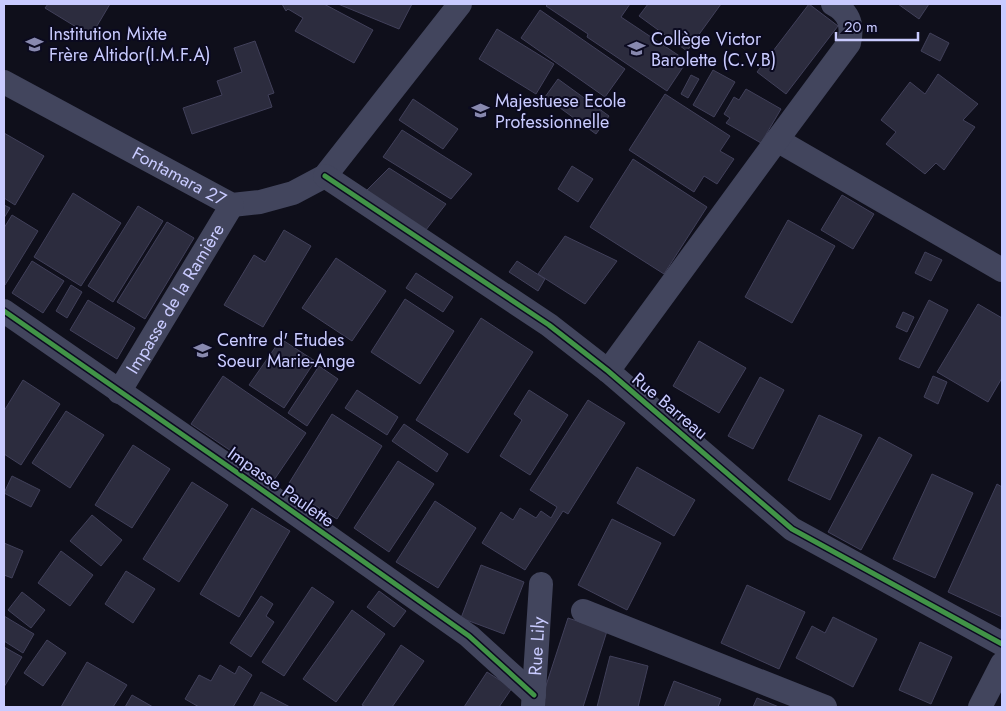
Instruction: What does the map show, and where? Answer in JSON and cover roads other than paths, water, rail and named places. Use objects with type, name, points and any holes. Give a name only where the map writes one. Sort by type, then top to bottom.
[{"type":"street","name":"Fontamara 27","points":[[4,82],[232,205],[260,202],[293,193],[325,176],[460,4]]},
{"type":"street","points":[[608,371],[850,43],[852,30],[849,20],[839,7],[833,4]]},
{"type":"street","points":[[777,140],[1002,270]]},
{"type":"street","name":"Rue Barreau","points":[[325,176],[549,325],[608,371],[792,528],[1002,644]]},
{"type":"street","name":"Impasse de la Ramière","points":[[119,392],[232,205]]},
{"type":"street","name":"Impasse Paulette","points":[[4,311],[469,636],[533,701]]},
{"type":"street","name":"Rue Lily","points":[[533,701],[542,584]]},
{"type":"street","points":[[583,611],[824,707]]},
{"type":"street","points":[[980,707],[1002,664]]},
{"type":"place","name":"Institution Mixte Frère Altidor(I.M.F.A)","points":[[35,44]]},
{"type":"place","name":"Collège Victor Barolette (C.V.B)","points":[[637,49]]},
{"type":"place","name":"Majestuese Ecole Professionnelle","points":[[481,111]]},
{"type":"place","name":"Centre d' Etudes Soeur Marie-Ange","points":[[203,350]]}]
